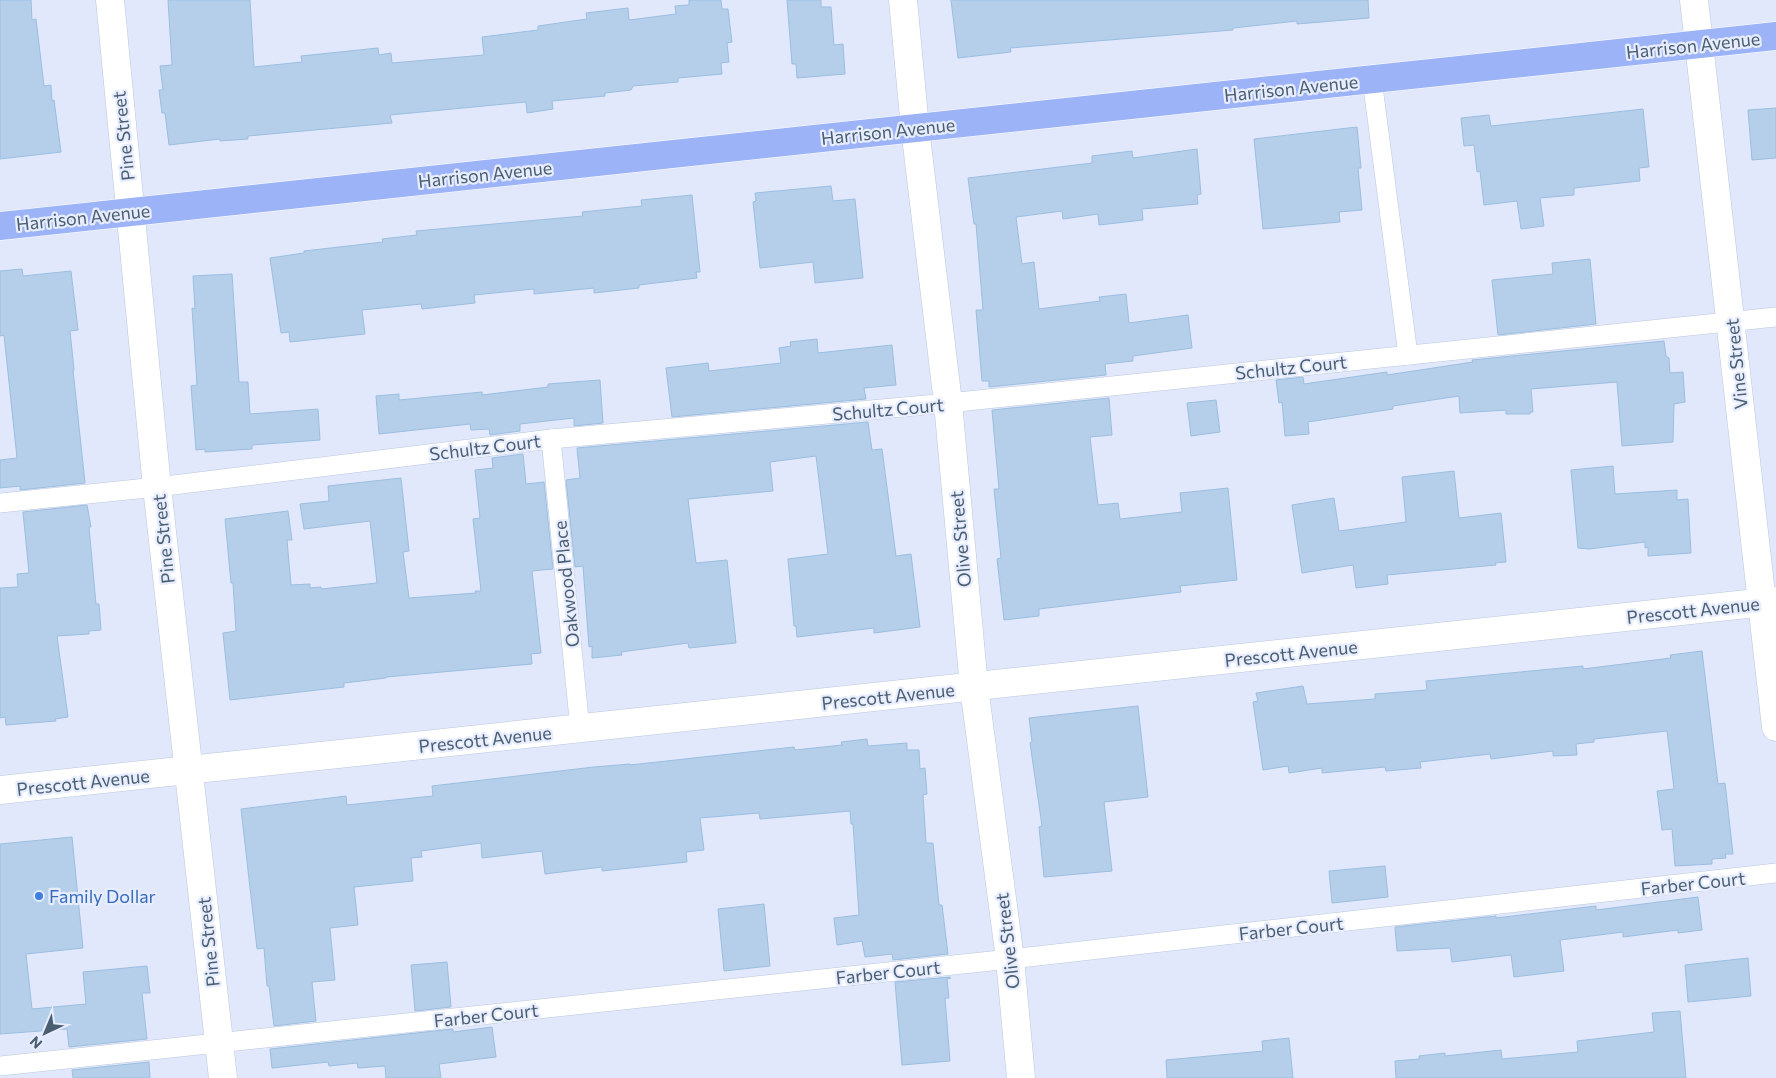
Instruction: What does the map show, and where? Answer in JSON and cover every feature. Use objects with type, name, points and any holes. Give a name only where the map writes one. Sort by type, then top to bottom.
[{"type":"main road","name":"Harrison Avenue","points":[[0,226],[1776,36]]},
{"type":"street","name":"Pine Street","points":[[110,0],[157,487],[223,1078]]},
{"type":"street","name":"Olive Street","points":[[903,0],[948,403],[974,687],[1010,960],[1021,1078]]},
{"type":"street","name":"Vine Street","points":[[1694,0],[1731,322],[1769,602],[1776,728]]},
{"type":"street","name":"Prescott Avenue","points":[[0,790],[1769,602]]},
{"type":"lane","points":[[1372,79],[1408,355]]},
{"type":"lane","name":"Schultz Court","points":[[0,503],[157,487],[551,439],[948,403],[1776,317]]},
{"type":"lane","name":"Oakwood Place","points":[[551,439],[580,729]]},
{"type":"lane","name":"Farber Court","points":[[0,1066],[1010,960],[1776,873]]},
{"type":"building","points":[[0,0],[31,0],[32,20],[36,19],[44,86],[51,85],[61,152],[0,159]]},
{"type":"building","points":[[168,0],[250,0],[254,67],[302,62],[301,56],[378,48],[379,55],[391,53],[392,63],[484,55],[482,37],[538,30],[538,26],[587,19],[586,13],[628,8],[629,20],[676,14],[675,6],[689,5],[689,0],[721,0],[722,9],[728,9],[732,42],[727,43],[729,62],[721,63],[722,74],[678,78],[678,82],[633,86],[631,90],[605,93],[605,96],[552,101],[553,109],[527,113],[526,102],[390,115],[392,123],[248,136],[248,139],[220,141],[220,139],[169,145],[165,113],[162,113],[159,90],[163,90],[160,66],[172,65]]},
{"type":"building","points":[[787,0],[821,0],[821,7],[831,7],[834,45],[843,44],[845,74],[797,78],[796,64],[792,64]]},
{"type":"building","points":[[951,0],[1368,0],[1369,18],[1297,24],[1297,21],[1233,28],[1233,30],[1010,48],[1011,52],[958,58]]},
{"type":"building","points":[[1776,108],[1776,158],[1752,160],[1748,110]]},
{"type":"building","points":[[1643,109],[1649,167],[1639,168],[1640,181],[1574,188],[1574,195],[1540,198],[1544,226],[1521,229],[1517,201],[1484,205],[1480,171],[1477,172],[1474,145],[1464,146],[1461,118],[1489,115],[1491,126]]},
{"type":"building","points":[[1357,127],[1361,168],[1358,168],[1362,210],[1339,212],[1340,222],[1263,229],[1254,139]]},
{"type":"building","points":[[1197,149],[1201,194],[1197,195],[1198,204],[1142,209],[1143,220],[1099,225],[1098,214],[1063,219],[1062,211],[1016,217],[1022,264],[1034,262],[1039,309],[1100,301],[1099,297],[1126,294],[1129,323],[1188,315],[1192,348],[1133,356],[1133,361],[1105,364],[1106,375],[989,387],[989,381],[982,381],[976,310],[983,310],[976,224],[974,224],[968,178],[1092,163],[1092,156],[1132,151],[1133,158]]},
{"type":"building","points":[[831,186],[833,201],[855,199],[863,278],[815,283],[813,262],[760,268],[753,202],[756,201],[755,193]]},
{"type":"building","points":[[692,195],[700,272],[696,272],[697,278],[639,285],[639,288],[594,293],[594,288],[534,294],[534,289],[474,295],[475,303],[422,309],[421,304],[362,310],[365,334],[290,342],[289,332],[281,333],[270,258],[304,253],[304,251],[383,242],[382,239],[417,235],[416,231],[583,216],[582,212],[642,206],[641,200]]},
{"type":"building","points":[[1590,259],[1596,324],[1498,335],[1492,280],[1553,274],[1552,263]]},
{"type":"building","points":[[22,269],[23,276],[71,271],[78,330],[70,331],[85,483],[20,490],[20,486],[0,488],[0,460],[17,458],[4,335],[0,336],[0,271]]},
{"type":"building","points":[[232,274],[239,382],[248,382],[250,414],[318,409],[320,440],[252,445],[252,449],[205,452],[205,449],[196,450],[191,386],[197,385],[192,308],[195,309],[193,276]]},
{"type":"building","points":[[817,339],[818,353],[892,345],[896,385],[864,388],[866,399],[672,417],[666,368],[708,363],[709,371],[781,363],[779,348],[791,346],[790,342]]},
{"type":"building","points":[[1664,341],[1666,356],[1669,358],[1670,373],[1683,372],[1685,402],[1674,404],[1673,442],[1622,446],[1617,382],[1531,389],[1533,412],[1530,412],[1530,414],[1506,414],[1506,410],[1460,413],[1459,396],[1393,406],[1393,409],[1308,422],[1309,434],[1285,436],[1282,402],[1279,403],[1276,380],[1303,377],[1304,384],[1387,372],[1387,375],[1473,362],[1472,360]]},
{"type":"building","points":[[600,380],[603,423],[574,426],[574,418],[520,424],[520,431],[490,435],[489,429],[471,430],[470,424],[379,434],[376,396],[399,394],[399,400],[482,392],[482,395],[548,387],[548,384]]},
{"type":"building","points":[[1109,398],[1112,435],[1090,437],[1098,505],[1118,503],[1120,519],[1182,512],[1180,493],[1228,488],[1237,580],[1180,586],[1181,592],[1039,609],[1039,616],[1004,620],[997,559],[1001,558],[994,489],[999,489],[992,410]]},
{"type":"building","points":[[1216,400],[1220,432],[1191,436],[1187,403]]},
{"type":"building","points":[[868,422],[872,450],[882,449],[896,556],[911,554],[920,627],[874,633],[874,628],[797,637],[796,626],[794,626],[788,559],[828,554],[816,456],[770,462],[773,491],[688,499],[696,563],[727,560],[736,643],[689,648],[688,643],[621,652],[622,655],[592,658],[592,646],[589,647],[583,566],[575,567],[566,480],[580,478],[577,448]]},
{"type":"building","points":[[523,454],[526,484],[544,482],[553,569],[532,571],[541,653],[531,654],[532,664],[386,677],[344,683],[344,687],[230,700],[223,633],[236,631],[233,583],[231,583],[225,519],[288,511],[292,540],[287,540],[291,585],[310,584],[310,588],[321,587],[321,589],[377,583],[370,521],[304,529],[300,504],[329,501],[328,486],[401,478],[409,551],[403,552],[409,598],[476,593],[475,591],[481,591],[473,519],[480,518],[475,470],[493,468],[492,458]]},
{"type":"building","points":[[1613,466],[1615,494],[1677,490],[1677,500],[1688,499],[1691,553],[1648,556],[1648,547],[1645,548],[1645,542],[1589,549],[1578,548],[1571,470]]},
{"type":"building","points":[[1454,471],[1459,518],[1501,513],[1506,562],[1495,563],[1496,565],[1387,575],[1388,584],[1356,588],[1353,565],[1302,573],[1292,505],[1334,498],[1339,531],[1406,522],[1402,477]]},
{"type":"building","points":[[87,505],[91,527],[89,527],[96,604],[99,604],[101,630],[89,631],[89,634],[57,636],[68,717],[55,719],[56,721],[6,725],[5,717],[0,718],[0,588],[18,587],[17,574],[29,573],[23,512]]},
{"type":"building","points":[[1702,651],[1718,784],[1725,783],[1733,854],[1725,854],[1726,858],[1712,859],[1712,864],[1675,866],[1672,829],[1662,830],[1657,791],[1674,789],[1667,731],[1594,739],[1594,742],[1576,744],[1577,755],[1553,756],[1553,751],[1491,759],[1490,754],[1420,762],[1421,768],[1386,771],[1385,767],[1322,773],[1322,768],[1289,773],[1288,766],[1263,770],[1253,702],[1258,701],[1256,693],[1303,686],[1307,704],[1375,699],[1375,694],[1427,690],[1426,681],[1583,666],[1583,669],[1671,658],[1670,655]]},
{"type":"building","points":[[1138,706],[1148,797],[1104,802],[1112,871],[1044,877],[1039,827],[1042,826],[1030,743],[1032,742],[1029,718]]},
{"type":"building","points":[[867,739],[868,746],[907,743],[907,750],[919,750],[920,769],[925,768],[927,794],[923,795],[926,843],[933,843],[939,905],[942,905],[948,954],[893,960],[892,954],[865,957],[862,941],[837,945],[834,918],[859,915],[853,824],[851,824],[850,811],[760,819],[759,813],[700,818],[704,850],[686,852],[687,862],[602,871],[602,867],[545,874],[542,851],[482,858],[481,843],[421,851],[422,857],[411,858],[413,881],[354,887],[358,925],[330,928],[335,980],[312,982],[316,1021],[274,1026],[269,986],[267,986],[264,948],[257,949],[241,809],[346,796],[347,805],[433,796],[432,786],[594,767],[630,765],[794,747],[795,750],[842,745],[841,742]]},
{"type":"building","name":"Family Dollar","points":[[72,837],[83,948],[26,954],[32,1009],[86,1004],[83,972],[147,966],[150,993],[142,993],[147,1039],[69,1047],[67,1029],[0,1034],[0,844]]},
{"type":"building","points":[[1385,866],[1388,897],[1332,903],[1329,871]]},
{"type":"building","points":[[1698,897],[1702,930],[1678,933],[1678,930],[1623,937],[1623,932],[1560,940],[1564,971],[1514,977],[1511,955],[1452,962],[1450,948],[1397,951],[1395,927],[1496,916],[1496,918],[1596,906],[1596,910]]},
{"type":"building","points":[[764,904],[770,966],[724,971],[718,909]]},
{"type":"building","points":[[1748,958],[1751,996],[1688,1002],[1685,965]]},
{"type":"building","points":[[447,962],[451,1007],[415,1011],[411,965]]},
{"type":"building","points":[[950,977],[947,979],[949,998],[945,998],[950,1061],[902,1065],[895,982]]},
{"type":"building","points":[[1680,1011],[1686,1078],[1396,1078],[1395,1061],[1419,1059],[1419,1056],[1445,1053],[1445,1056],[1501,1050],[1502,1059],[1578,1052],[1577,1041],[1654,1032],[1652,1013]]},
{"type":"building","points":[[492,1027],[496,1057],[439,1064],[441,1078],[386,1078],[385,1066],[358,1068],[357,1063],[329,1066],[328,1062],[272,1068],[270,1049],[453,1029],[453,1032]]},
{"type":"building","points":[[1289,1038],[1293,1078],[1167,1078],[1166,1060],[1263,1051],[1262,1041]]},
{"type":"building","points":[[149,1062],[150,1078],[73,1078],[72,1070]]},
{"type":"place","name":"Family Dollar","points":[[39,896]]}]
